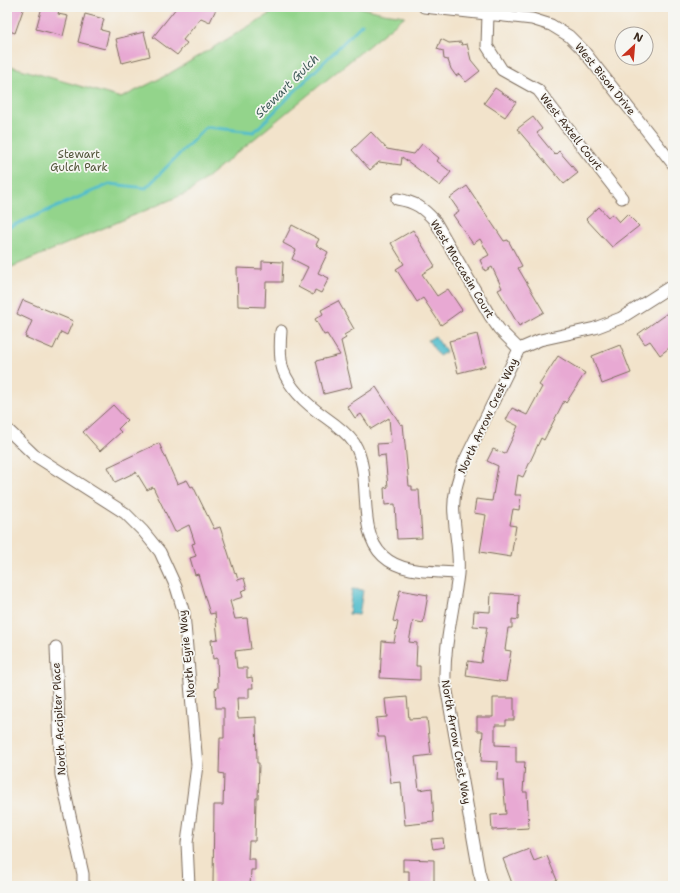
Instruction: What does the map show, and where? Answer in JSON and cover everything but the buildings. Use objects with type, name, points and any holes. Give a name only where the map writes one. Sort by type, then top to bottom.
[{"type":"street","name":"West Bison Drive","points":[[424,7],[532,19],[551,25],[569,36],[583,50],[673,164]]},
{"type":"street","name":"West Axtell Court","points":[[488,14],[487,46],[502,70],[538,90],[622,198]]},
{"type":"street","name":"West Moccasin Court","points":[[398,199],[410,201],[435,221],[490,316],[499,329],[519,349]]},
{"type":"street","name":"North Arrow Crest Way","points":[[483,886],[479,872],[445,680],[444,660],[458,573],[458,555],[453,514],[457,481],[464,462],[519,349],[540,340],[595,328],[621,318],[673,285]]},
{"type":"street","points":[[281,331],[280,351],[283,370],[295,390],[316,410],[337,426],[354,443],[362,461],[369,532],[374,544],[382,555],[393,564],[413,570],[458,573]]},
{"type":"street","name":"North Eyrie Way","points":[[7,429],[34,455],[125,514],[143,531],[160,552],[176,587],[184,613],[197,765],[188,843],[189,886]]},
{"type":"street","name":"North Accipiter Place","points":[[56,647],[61,775],[83,874],[83,886]]},
{"type":"green space","name":"Stewart Gulch Park","points":[[281,7],[359,7],[383,13],[405,16],[189,192],[7,269],[7,65],[121,98],[167,75]]},
{"type":"water","points":[[435,336],[446,352],[439,356],[428,340]]},
{"type":"water","points":[[352,589],[363,590],[359,615],[349,614]]},
{"type":"waterway","name":"Stewart Gulch","points":[[7,228],[110,184],[146,188],[206,127],[254,132],[362,24]]}]
